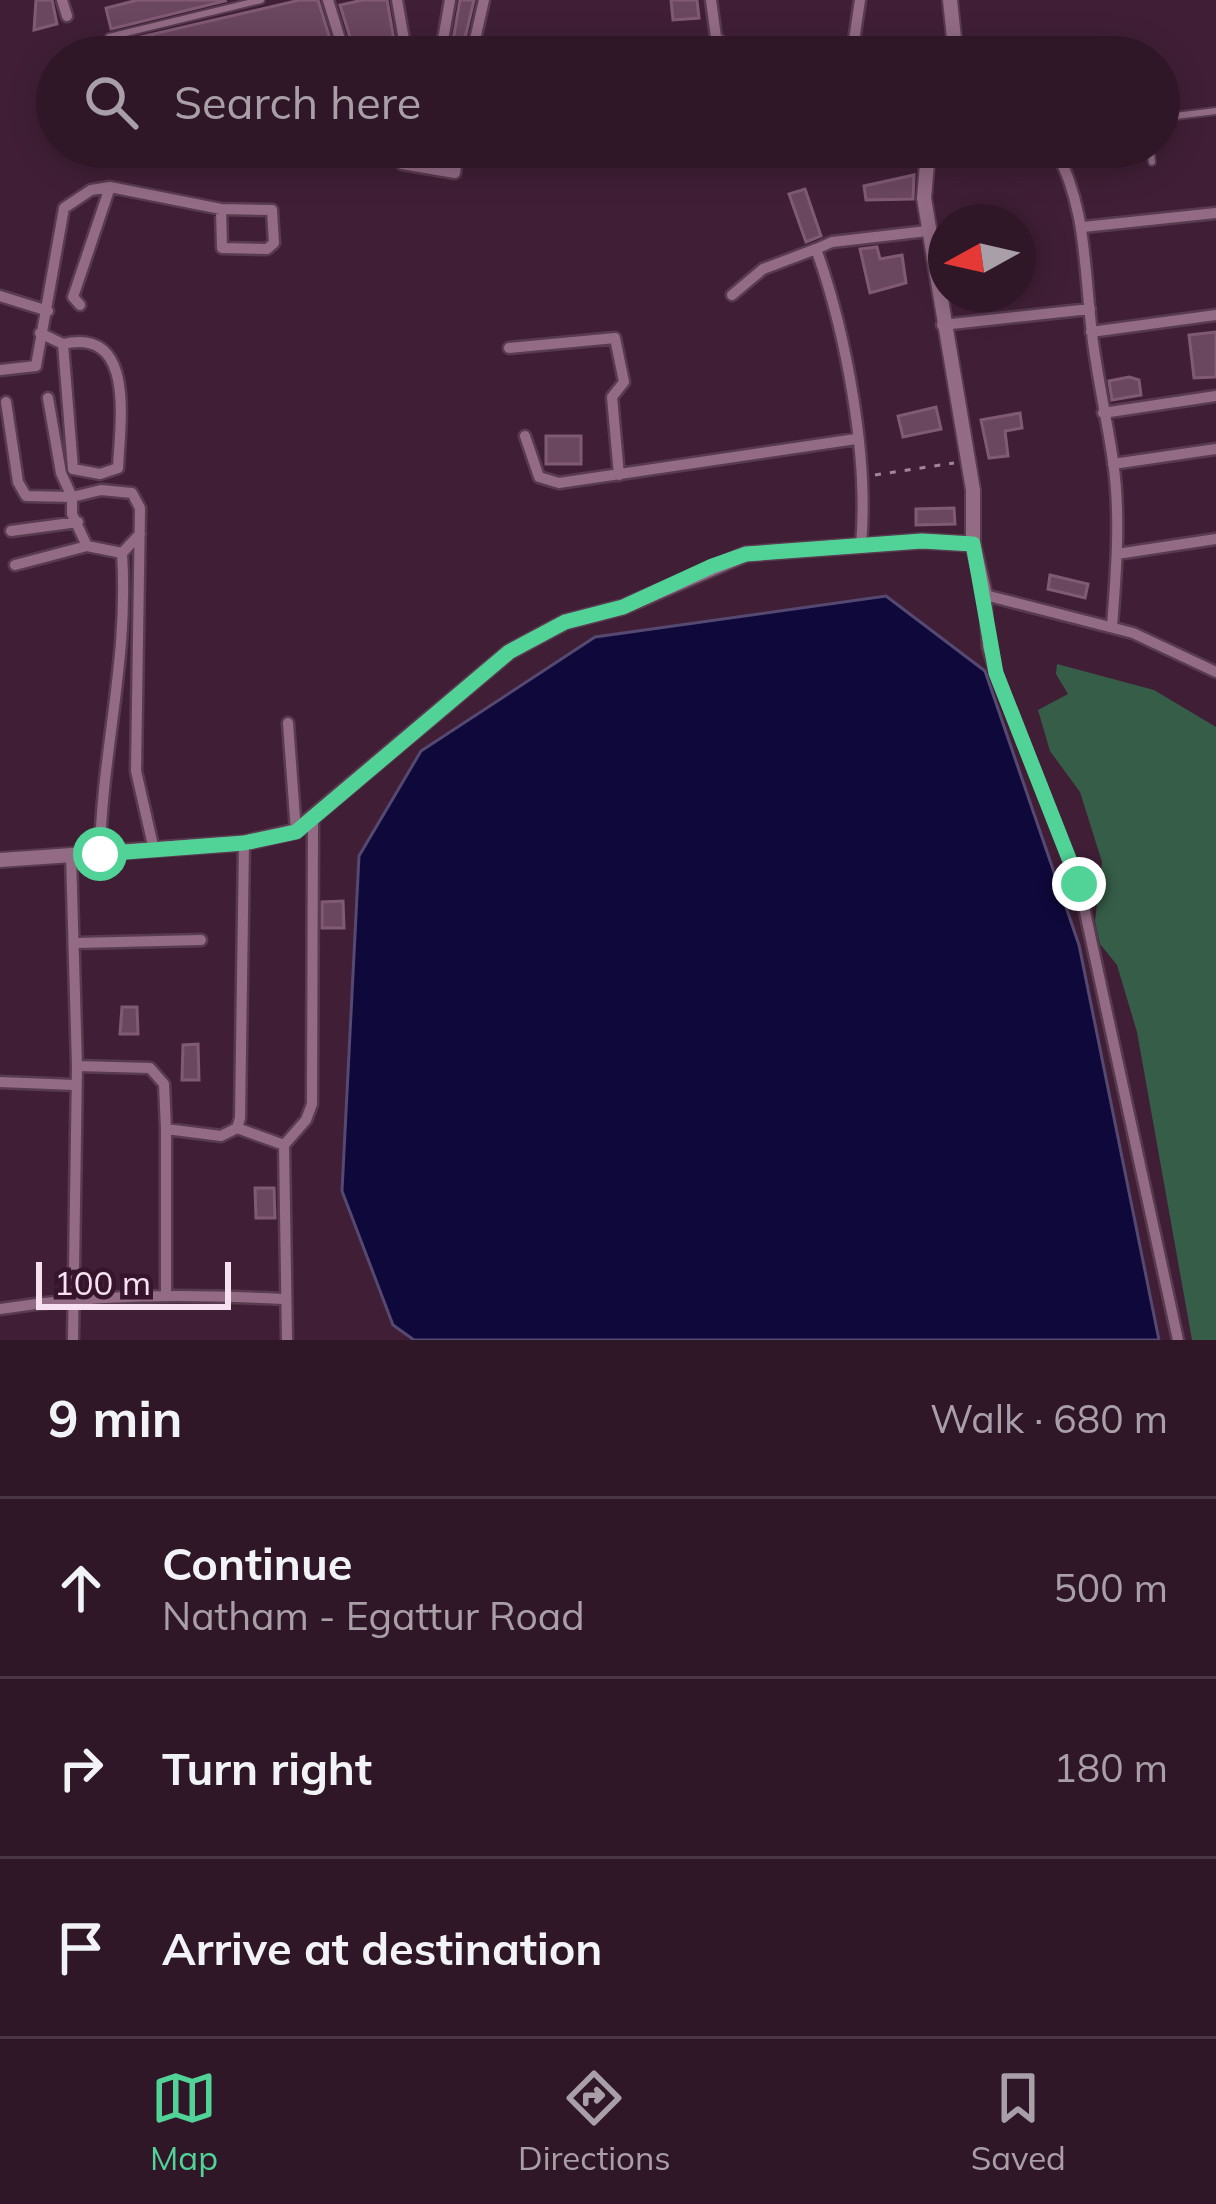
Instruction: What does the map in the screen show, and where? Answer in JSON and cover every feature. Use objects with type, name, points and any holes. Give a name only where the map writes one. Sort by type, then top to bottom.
[{"type":"street","points":[[62,0],[67,16]]},
{"type":"street","points":[[328,0],[339,36]]},
{"type":"street","points":[[397,0],[403,36]]},
{"type":"street","points":[[444,36],[450,0]]},
{"type":"street","points":[[476,36],[484,0]]},
{"type":"street","points":[[711,0],[716,36]]},
{"type":"street","points":[[855,36],[860,0]]},
{"type":"street","points":[[950,0],[954,36]]},
{"type":"street","points":[[428,168],[455,172],[455,168]]},
{"type":"street","points":[[732,295],[763,269],[832,242],[928,231],[923,180],[928,168]]},
{"type":"street","points":[[1065,168],[1083,227],[1091,332],[1113,464],[1117,554],[1112,627]]},
{"type":"street","points":[[80,304],[73,297],[76,279],[110,188]]},
{"type":"street","points":[[0,370],[36,366],[64,208],[91,190],[110,188],[221,209],[272,210],[274,243],[267,249],[222,248],[221,209]]},
{"type":"street","points":[[1083,227],[1216,212]]},
{"type":"street","points":[[816,249],[856,439],[861,544]]},
{"type":"street","points":[[0,296],[48,311]]},
{"type":"street","points":[[942,325],[1090,309]]},
{"type":"street","points":[[940,312],[968,461],[973,544],[985,596],[988,646],[1079,884],[1178,1340]]},
{"type":"street","points":[[1091,332],[1216,314]]},
{"type":"street","points":[[40,333],[64,344],[78,341],[106,348],[117,362],[118,468],[100,474],[73,469],[64,344]]},
{"type":"street","points":[[509,348],[615,338],[624,382],[613,397],[619,475]]},
{"type":"street","points":[[1103,413],[1216,396]]},
{"type":"street","points":[[49,398],[61,472],[87,546]]},
{"type":"street","points":[[6,402],[17,482],[26,496],[72,497],[101,490],[132,493],[140,508],[136,771],[154,850]]},
{"type":"street","points":[[525,436],[529,459],[545,481],[619,475],[856,439]]},
{"type":"street","points":[[1113,464],[1216,449]]},
{"type":"street","points":[[11,531],[78,523]]},
{"type":"street","points":[[100,854],[101,795],[124,662],[122,553],[140,534]]},
{"type":"street","points":[[1117,554],[1216,538]]},
{"type":"street","points":[[0,860],[244,843],[296,832],[408,735],[538,635],[623,607],[746,554],[861,544],[973,544]]},
{"type":"street","points":[[15,565],[87,546],[122,553]]},
{"type":"street","points":[[985,596],[1112,627],[1216,672]]},
{"type":"street","points":[[288,723],[296,832]]},
{"type":"street","points":[[286,1340],[284,1145],[306,1120],[312,1104],[313,822]]},
{"type":"street","points":[[237,1128],[244,843]]},
{"type":"street","points":[[71,856],[77,1066],[70,1298],[73,1340]]},
{"type":"street","points":[[76,944],[201,940]]},
{"type":"street","points":[[77,1066],[150,1068],[164,1084],[166,1293]]},
{"type":"street","points":[[0,1082],[75,1085]]},
{"type":"street","points":[[166,1129],[221,1136],[237,1128],[284,1145]]},
{"type":"street","points":[[0,1309],[70,1298],[166,1293],[283,1299]]},
{"type":"lane","points":[[113,36],[260,0]]},
{"type":"lane","points":[[1180,115],[1216,111]]},
{"type":"path","points":[[861,477],[968,461]]},
{"type":"green space","points":[[1057,664],[1154,690],[1216,727],[1216,1340],[1192,1340],[1137,1032],[1117,965],[1100,944],[1095,921],[1102,862],[1080,792],[1050,751],[1038,710],[1068,694],[1056,674]]},
{"type":"shaded area","points":[[886,596],[985,671],[1079,945],[1159,1340],[414,1340],[393,1325],[342,1191],[359,856],[421,751],[595,637]]},
{"type":"building","points":[[36,0],[52,0],[57,24],[34,30]]},
{"type":"building","points":[[138,0],[225,1],[111,29],[106,8]]},
{"type":"building","points":[[300,0],[318,0],[329,36],[145,36]]},
{"type":"building","points":[[387,0],[393,36],[350,36],[340,5]]},
{"type":"building","points":[[460,0],[474,0],[465,36],[454,36]]},
{"type":"building","points":[[671,0],[697,0],[699,18],[673,20]]},
{"type":"building","points":[[914,175],[913,199],[866,200],[864,186]]},
{"type":"building","points":[[805,189],[821,236],[806,242],[789,194]]},
{"type":"building","points":[[877,247],[880,259],[902,255],[906,283],[870,293],[860,249]]},
{"type":"building","points":[[1216,332],[1216,377],[1194,378],[1189,335]]},
{"type":"building","points":[[1139,380],[1141,395],[1112,400],[1109,381]]},
{"type":"building","points":[[936,407],[941,429],[903,437],[898,416]]},
{"type":"building","points":[[1020,413],[1022,428],[1005,431],[1008,456],[989,458],[981,420]]},
{"type":"building","points":[[546,436],[581,436],[581,464],[546,464]]},
{"type":"building","points":[[954,508],[955,524],[916,525],[916,509]]},
{"type":"building","points":[[1050,575],[1088,584],[1085,598],[1048,589]]},
{"type":"building","points":[[343,901],[344,928],[322,928],[322,902]]},
{"type":"building","points":[[122,1007],[137,1007],[138,1034],[120,1034]]},
{"type":"building","points":[[198,1044],[199,1080],[182,1080],[183,1045]]},
{"type":"building","points":[[255,1188],[274,1188],[275,1218],[256,1218]]},
{"type":"route","points":[[100,854],[244,843],[296,832],[509,652],[565,622],[623,607],[712,566],[746,554],[922,541],[973,544],[996,673],[1079,884]]}]
